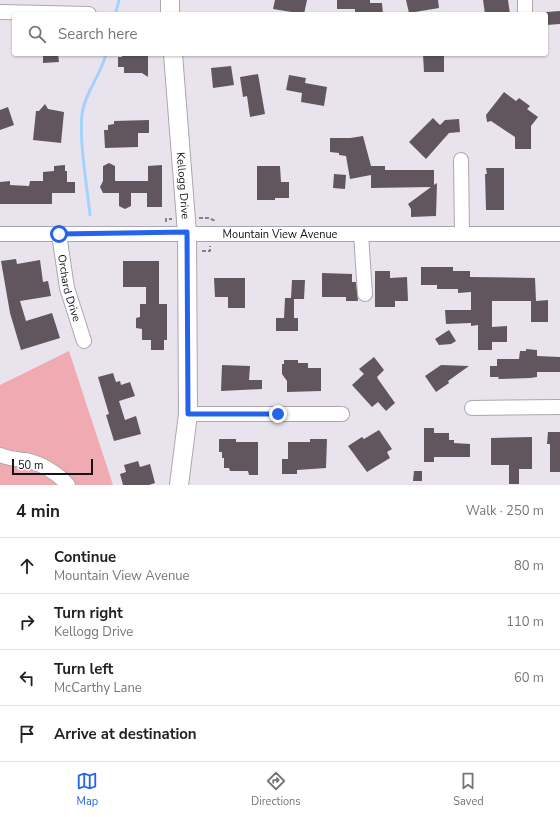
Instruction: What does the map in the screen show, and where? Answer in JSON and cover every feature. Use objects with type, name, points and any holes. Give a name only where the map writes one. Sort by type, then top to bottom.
[{"type":"main road","points":[[170,0],[170,12]]},
{"type":"main road","name":"Kellogg Drive","points":[[173,56],[187,232],[188,414],[179,485]]},
{"type":"street","points":[[525,0],[525,12]]},
{"type":"street","points":[[0,12],[12,12]]},
{"type":"street","points":[[461,160],[462,234]]},
{"type":"street","name":"Mountain View Avenue","points":[[0,234],[187,232],[560,234]]},
{"type":"street","name":"Orchard Drive","points":[[59,234],[67,288],[84,341]]},
{"type":"street","points":[[361,234],[365,294]]},
{"type":"street","points":[[472,408],[560,407]]},
{"type":"street","points":[[188,414],[342,414]]},
{"type":"street","points":[[0,454],[8,459],[25,460],[40,465],[52,471],[68,485]]},
{"type":"shaded area","points":[[69,351],[113,485],[0,485],[0,385]]},
{"type":"building","points":[[275,0],[307,0],[304,12],[292,12],[273,9]]},
{"type":"building","points":[[337,0],[370,0],[370,3],[382,3],[383,12],[355,12],[355,9],[337,9]]},
{"type":"building","points":[[406,0],[438,0],[439,8],[409,12]]},
{"type":"building","points":[[483,0],[508,0],[510,12],[485,12]]},
{"type":"building","points":[[560,11],[560,24],[548,25],[548,12],[546,12]]},
{"type":"building","points":[[43,56],[58,56],[59,62],[43,63]]},
{"type":"building","points":[[148,56],[148,77],[142,73],[124,73],[124,67],[118,67],[118,57]]},
{"type":"building","points":[[423,56],[444,56],[444,72],[424,72]]},
{"type":"building","points":[[231,66],[234,85],[213,88],[211,68]]},
{"type":"building","points":[[258,74],[265,114],[250,117],[247,96],[243,97],[240,77]]},
{"type":"building","points":[[289,75],[306,78],[305,83],[327,87],[324,106],[301,102],[302,93],[286,90]]},
{"type":"building","points":[[504,92],[516,101],[519,98],[530,106],[527,109],[538,117],[531,126],[531,149],[515,149],[515,137],[491,121],[487,122],[486,115]]},
{"type":"building","points":[[45,104],[48,109],[64,112],[61,143],[33,140],[36,111],[39,111]]},
{"type":"building","points":[[8,107],[14,125],[0,130],[0,110]]},
{"type":"building","points":[[433,118],[440,125],[445,120],[459,119],[460,132],[449,133],[426,159],[409,142]]},
{"type":"building","points":[[149,120],[149,133],[138,133],[138,147],[105,148],[104,130],[108,130],[108,125],[114,124],[114,121]]},
{"type":"building","points":[[363,136],[371,166],[385,166],[385,170],[434,170],[434,185],[437,183],[436,216],[411,217],[411,209],[408,204],[431,187],[371,188],[371,175],[350,179],[346,156],[339,155],[339,153],[330,152],[330,138],[350,138]]},
{"type":"building","points":[[109,163],[115,166],[115,181],[148,181],[148,166],[162,165],[162,207],[147,207],[147,193],[131,193],[131,206],[125,209],[119,206],[119,193],[103,193],[100,187],[103,181],[103,166]]},
{"type":"building","points":[[65,165],[65,171],[67,171],[67,182],[75,182],[75,193],[52,193],[52,204],[0,204],[0,182],[10,181],[10,185],[29,186],[30,181],[43,181],[43,172],[54,171],[54,166]]},
{"type":"building","points":[[257,166],[280,166],[281,182],[289,182],[289,198],[257,200]]},
{"type":"building","points":[[486,168],[504,168],[504,210],[486,210]]},
{"type":"building","points":[[334,174],[346,175],[345,189],[333,188]]},
{"type":"building","points":[[16,259],[17,264],[40,260],[43,282],[48,281],[51,296],[20,301],[26,321],[52,313],[60,338],[21,350],[10,313],[1,261]]},
{"type":"building","points":[[123,261],[159,261],[159,304],[167,304],[167,340],[164,340],[164,350],[151,350],[151,340],[142,340],[142,329],[136,328],[136,318],[140,317],[140,304],[146,304],[146,287],[123,287]]},
{"type":"building","points":[[421,267],[453,267],[453,271],[470,271],[470,277],[535,278],[536,301],[548,300],[548,322],[531,322],[531,301],[492,301],[492,327],[507,326],[507,342],[492,342],[492,350],[478,350],[478,325],[471,326],[471,323],[446,324],[445,310],[471,310],[471,292],[458,293],[458,289],[437,289],[437,285],[421,285]]},
{"type":"building","points":[[375,271],[390,271],[390,278],[407,277],[408,301],[395,301],[395,307],[375,307]]},
{"type":"building","points":[[322,273],[352,274],[352,282],[356,282],[358,301],[346,301],[346,297],[322,297]]},
{"type":"building","points":[[214,278],[245,278],[245,308],[228,308],[228,297],[215,297]]},
{"type":"building","points":[[292,280],[305,280],[304,299],[294,299],[294,318],[298,318],[298,331],[276,331],[276,318],[284,318],[285,298],[291,298]]},
{"type":"building","points":[[449,330],[456,341],[451,344],[439,345],[435,339]]},
{"type":"building","points":[[526,349],[537,350],[537,356],[560,357],[560,372],[537,372],[537,377],[530,378],[498,379],[499,377],[490,377],[490,366],[497,366],[497,359],[519,359],[520,351],[526,351]]},
{"type":"building","points":[[374,357],[384,370],[377,377],[395,403],[386,411],[378,402],[372,407],[352,385],[364,374],[359,369]]},
{"type":"building","points":[[284,360],[298,360],[298,363],[308,363],[308,368],[321,368],[321,391],[287,392],[287,381],[282,374],[282,364],[284,364]]},
{"type":"building","points":[[222,365],[250,366],[249,380],[262,380],[262,389],[221,391]]},
{"type":"building","points":[[441,365],[469,366],[448,381],[449,383],[436,392],[425,376]]},
{"type":"building","points":[[113,373],[116,382],[120,381],[121,385],[130,382],[135,396],[119,401],[125,420],[136,416],[141,434],[114,441],[106,415],[109,414],[98,377]]},
{"type":"building","points":[[424,428],[434,428],[434,433],[449,433],[449,440],[454,440],[454,443],[470,444],[470,457],[434,457],[434,462],[424,462]]},
{"type":"building","points":[[379,430],[392,449],[387,452],[390,458],[367,472],[348,446],[362,437],[364,439]]},
{"type":"building","points":[[548,432],[560,432],[560,472],[550,472],[550,444],[547,444]]},
{"type":"building","points":[[532,437],[532,469],[519,469],[519,484],[509,484],[509,465],[491,465],[491,438]]},
{"type":"building","points":[[219,439],[236,439],[236,442],[258,442],[258,475],[249,475],[248,471],[230,471],[229,468],[224,468],[224,458],[222,458],[222,452],[219,452]]},
{"type":"building","points":[[310,439],[327,439],[326,468],[297,470],[297,474],[282,474],[282,459],[288,459],[288,442],[310,442]]},
{"type":"building","points":[[138,461],[140,467],[150,464],[155,483],[149,485],[123,485],[120,474],[126,472],[124,465]]},
{"type":"building","points":[[414,471],[422,471],[422,481],[413,481]]},
{"type":"waterway","points":[[116,12],[119,0]]},
{"type":"waterway","points":[[90,215],[82,151],[82,114],[86,98],[101,69],[106,56]]},
{"type":"route","points":[[59,234],[187,232],[188,414],[278,414]]}]
